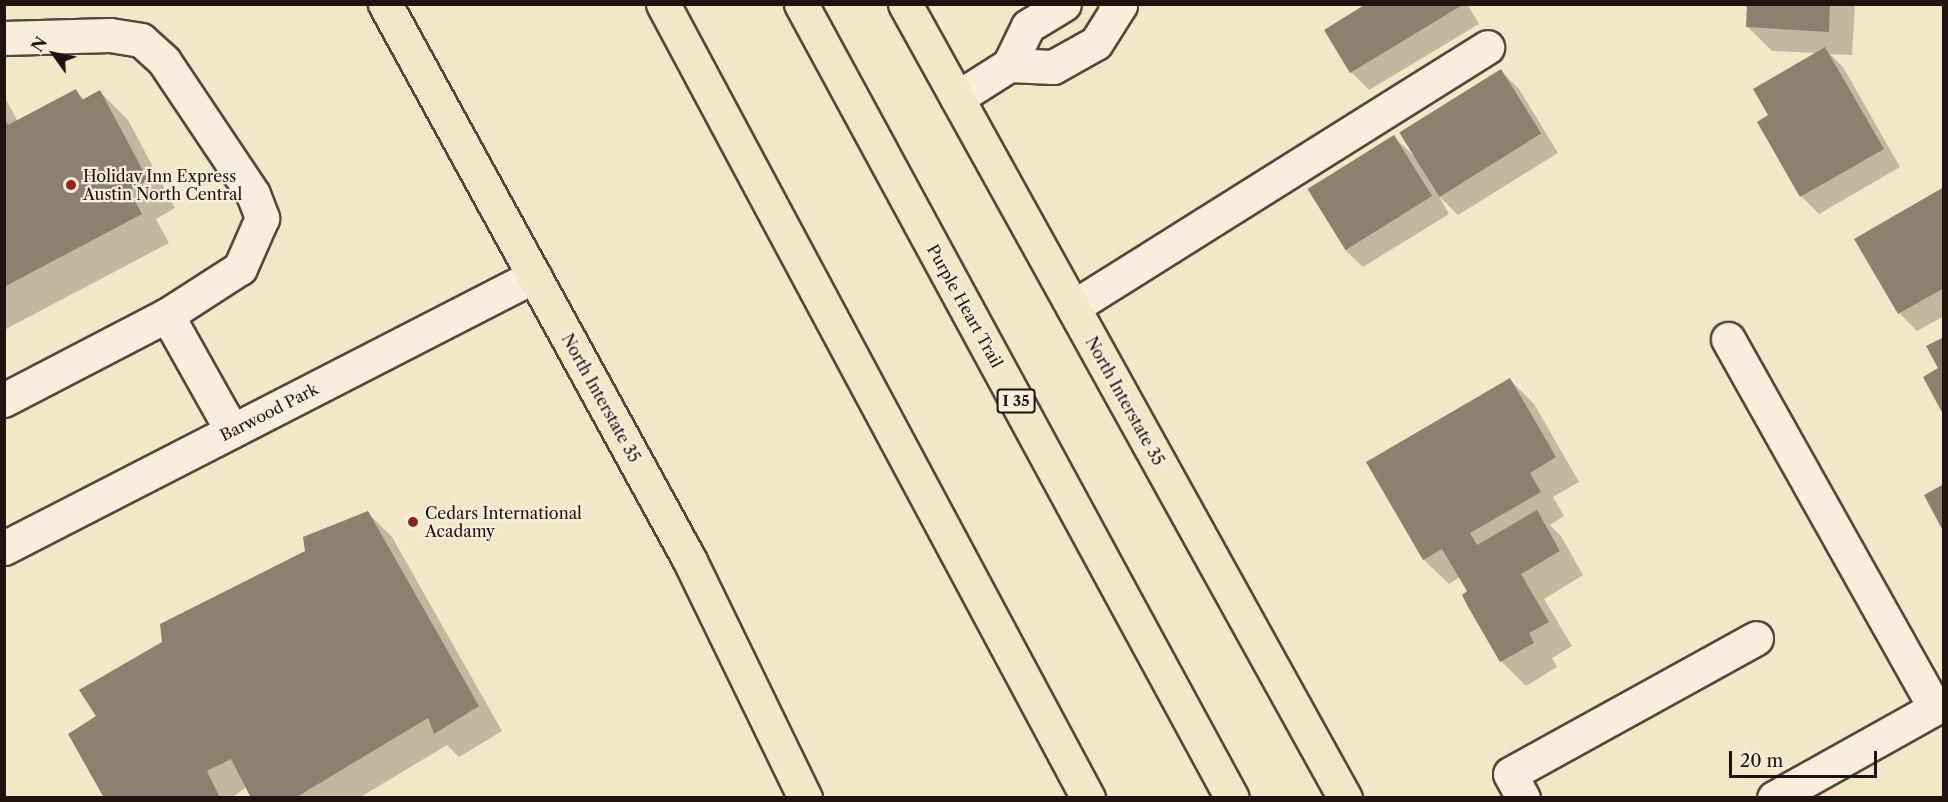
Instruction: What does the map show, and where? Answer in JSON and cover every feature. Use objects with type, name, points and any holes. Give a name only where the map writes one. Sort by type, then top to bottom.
[{"type":"main road","name":"North Interstate 35","points":[[385,4],[689,559],[806,798]]},
{"type":"main road","points":[[663,4],[1088,798]]},
{"type":"main road","name":"Purple Heart Trail","points":[[801,4],[1232,798]]},
{"type":"main road","name":"North Interstate 35","points":[[905,4],[1345,798]]},
{"type":"street","points":[[957,98],[1009,65],[1028,26],[1064,4]]},
{"type":"street","points":[[1009,65],[1053,67],[1096,43],[1120,5],[1115,4]]},
{"type":"street","points":[[4,38],[110,35],[141,40],[164,61],[253,194],[262,218],[240,268],[167,315],[4,400]]},
{"type":"street","points":[[1073,307],[1487,46]]},
{"type":"street","name":"Barwood Park","points":[[4,548],[534,276]]},
{"type":"street","points":[[167,315],[232,431]]},
{"type":"street","points":[[1728,339],[1939,706],[1774,798]]},
{"type":"street","points":[[1522,798],[1510,774],[1756,638]]},
{"type":"building","points":[[1366,4],[1464,4],[1350,73],[1324,30]]},
{"type":"building","points":[[1747,4],[1830,4],[1829,32],[1746,27]]},
{"type":"building","points":[[1825,47],[1884,149],[1800,197],[1757,122],[1768,115],[1753,89]]},
{"type":"building","points":[[1501,69],[1541,133],[1440,197],[1399,133]]},
{"type":"building","name":"Holiday Inn Express Austin North Central","points":[[76,89],[82,100],[100,90],[148,180],[129,190],[142,214],[4,287],[4,119],[8,125]]},
{"type":"building","points":[[1394,135],[1432,196],[1346,250],[1307,189]]},
{"type":"building","points":[[1944,187],[1944,288],[1898,314],[1854,239]]},
{"type":"building","points":[[1944,337],[1944,416],[1923,377],[1938,368],[1926,346]]},
{"type":"building","points":[[1510,378],[1556,457],[1530,473],[1541,492],[1470,533],[1477,545],[1537,510],[1560,551],[1521,574],[1549,622],[1529,633],[1534,643],[1500,662],[1467,605],[1462,595],[1467,591],[1442,549],[1423,560],[1366,462]]},
{"type":"building","points":[[1944,484],[1944,533],[1924,495]]},
{"type":"building","points":[[368,511],[479,706],[434,734],[428,718],[295,798],[251,798],[231,759],[207,771],[220,798],[104,798],[68,734],[96,716],[79,690],[162,642],[160,624],[305,551],[303,537]]},
{"type":"place","name":"Holiday Inn Express Austin North Central","points":[[71,185]]},
{"type":"place","name":"Cedars International Acadamy","points":[[413,522]]}]
